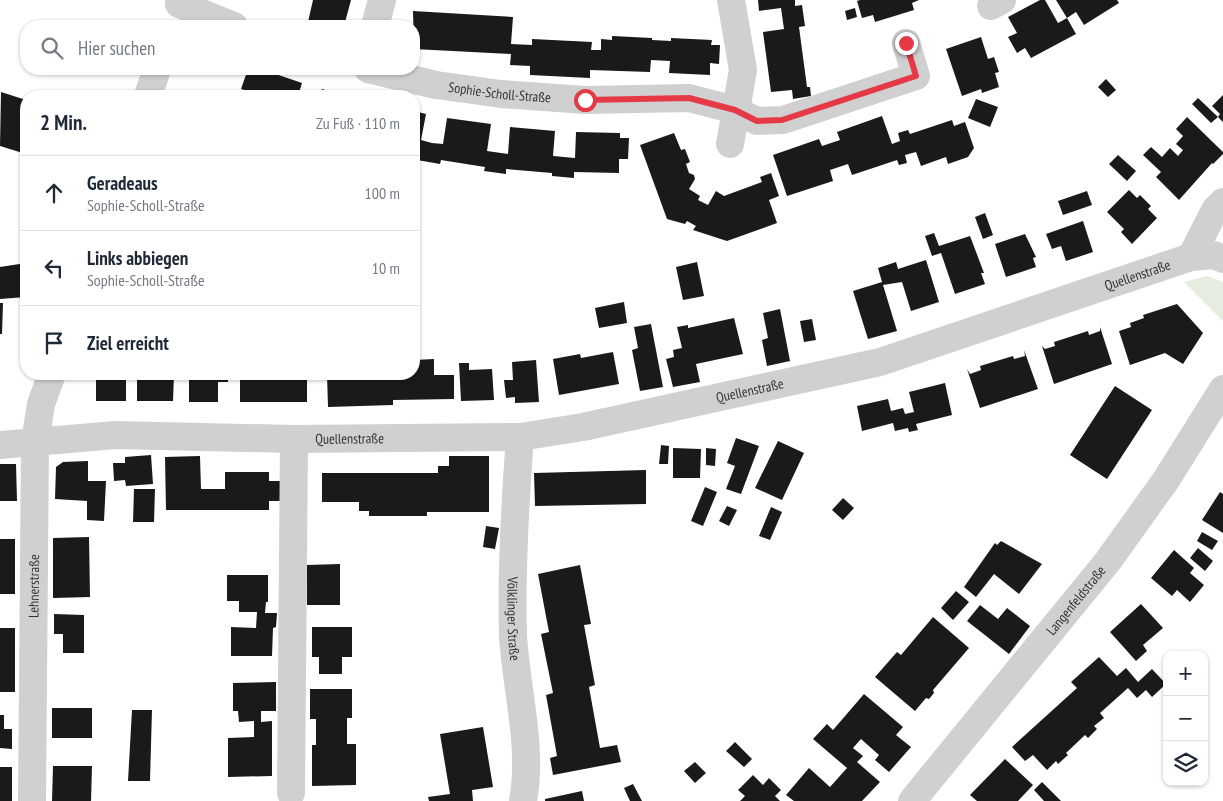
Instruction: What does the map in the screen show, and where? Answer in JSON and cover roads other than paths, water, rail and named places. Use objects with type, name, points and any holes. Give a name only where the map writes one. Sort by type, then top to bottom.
[{"type":"street","points":[[377,20],[382,0]]},
{"type":"street","points":[[730,144],[743,70],[731,0]]},
{"type":"street","points":[[177,10],[213,20]]},
{"type":"street","name":"Sophie-Scholl-Straße","points":[[394,75],[436,85],[501,94],[585,100],[689,98],[735,110],[757,121],[782,120],[916,76],[906,43]]},
{"type":"street","points":[[150,90],[155,75]]},
{"type":"street","points":[[1191,257],[1215,210],[1223,202]]},
{"type":"street","name":"Quellenstraße","points":[[0,445],[115,435],[294,439],[520,437],[583,427],[880,362],[1191,257],[1214,255],[1223,259]]},
{"type":"street","name":"Lehnerstraße","points":[[32,801],[35,442],[41,404],[50,380]]},
{"type":"street","name":"Langenfeldstraße","points":[[912,801],[1108,561],[1166,480],[1223,389]]},
{"type":"street","name":"Völklinger Straße","points":[[520,437],[512,558],[514,637],[525,728],[522,801]]},
{"type":"street","points":[[291,793],[294,439]]}]
